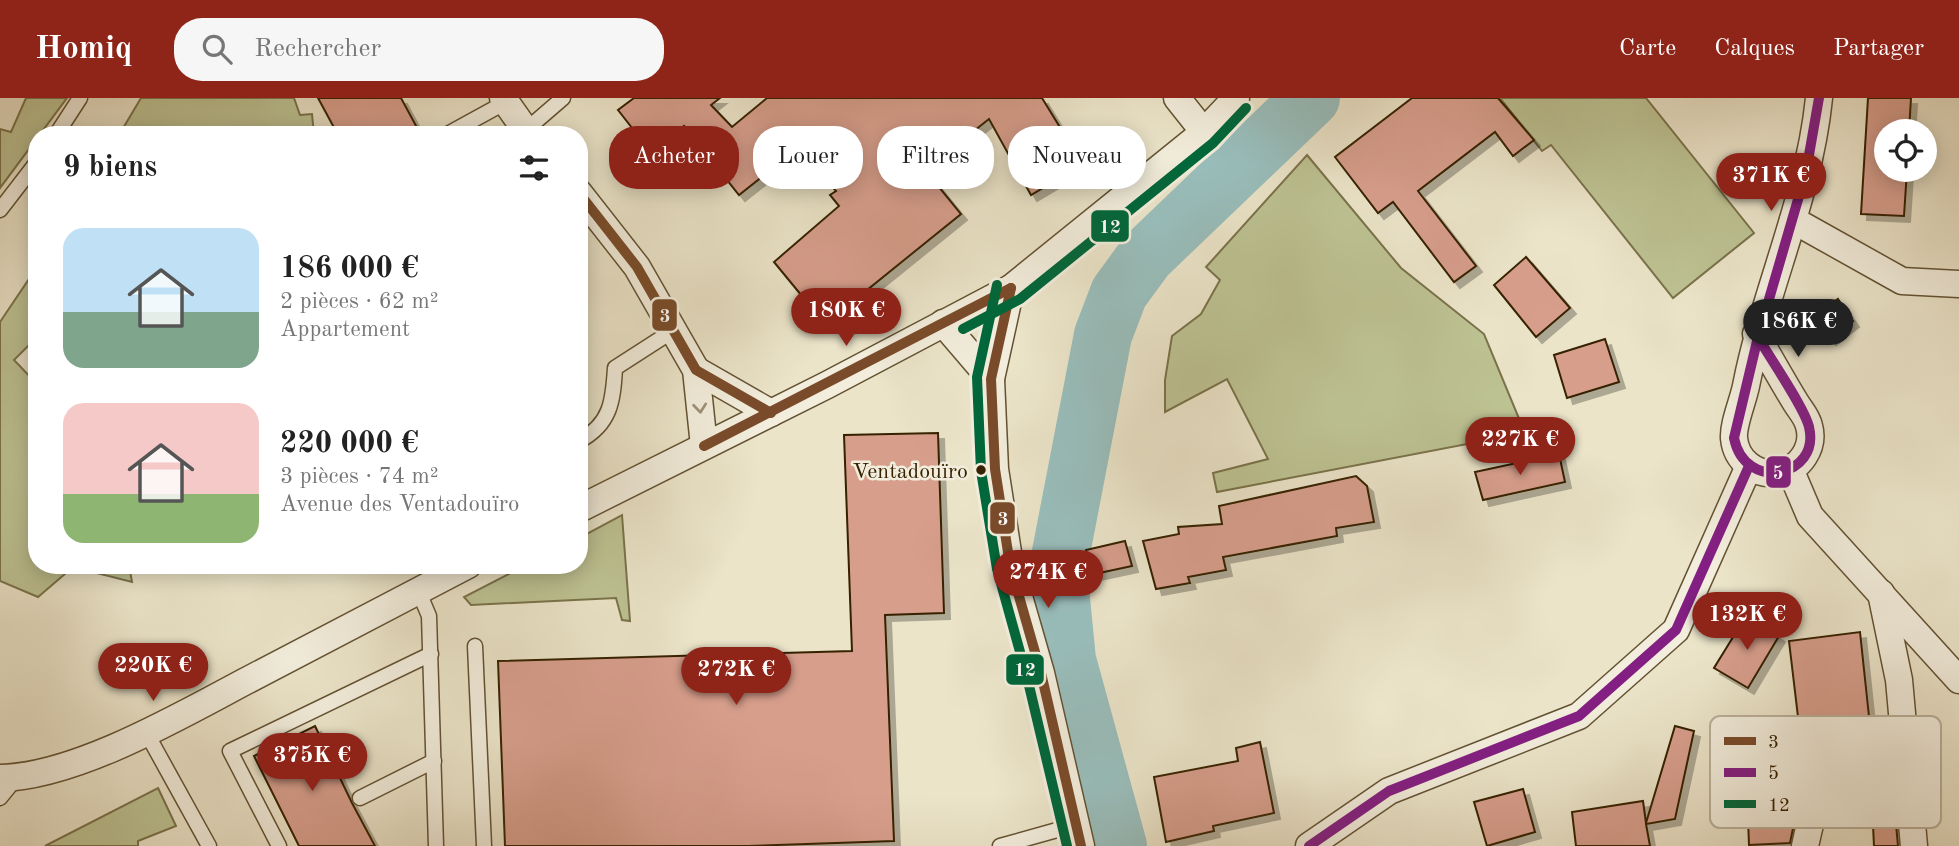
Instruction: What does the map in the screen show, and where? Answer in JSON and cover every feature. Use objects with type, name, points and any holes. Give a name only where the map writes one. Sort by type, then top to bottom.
[{"type":"street","points":[[1177,98],[1204,132]]},
{"type":"street","points":[[588,504],[1011,288],[1204,132],[1236,98]]},
{"type":"street","points":[[1756,334],[1810,428],[1810,441],[1800,462],[1790,469],[1769,473],[1749,466],[1740,457],[1733,435],[1741,412],[1756,334],[1814,147],[1819,98]]},
{"type":"street","points":[[504,100],[522,126]]},
{"type":"street","points":[[588,208],[637,267],[696,370],[704,446]]},
{"type":"street","points":[[1793,220],[1902,281],[1959,284]]},
{"type":"street","points":[[1011,288],[991,379],[995,469],[1010,565],[1041,673],[1078,836]]},
{"type":"street","points":[[943,323],[991,379]]},
{"type":"street","points":[[696,370],[771,413]]},
{"type":"street","points":[[1741,412],[1750,403],[1775,397],[1798,407]]},
{"type":"street","points":[[1309,846],[1388,791],[1579,716],[1676,630],[1749,466]]},
{"type":"street","points":[[1790,469],[1810,516],[1959,680]]},
{"type":"street","points":[[8,778],[103,752],[450,574]]},
{"type":"street","points":[[1881,593],[1899,680],[1902,716]]},
{"type":"street","points":[[1805,846],[1809,828]]},
{"type":"street","points":[[1912,828],[1914,846]]},
{"type":"lane","points":[[62,126],[80,98]]},
{"type":"lane","points":[[534,126],[563,98]]},
{"type":"lane","points":[[461,126],[504,100]]},
{"type":"lane","points":[[0,210],[28,174]]},
{"type":"lane","points":[[588,436],[598,431],[613,400],[615,368],[674,330]]},
{"type":"lane","points":[[418,590],[429,617],[436,846]]},
{"type":"lane","points":[[475,646],[484,846]]},
{"type":"lane","points":[[279,846],[230,751],[430,654]]},
{"type":"lane","points":[[146,732],[209,846]]},
{"type":"lane","points":[[360,798],[435,761]]},
{"type":"lane","points":[[0,798],[8,778]]},
{"type":"lane","points":[[1000,846],[1078,836]]},
{"type":"green space","points":[[26,98],[67,98],[46,126],[28,126],[28,150],[0,188],[0,129],[11,132]]},
{"type":"green space","points":[[141,98],[294,98],[300,115],[312,114],[313,126],[124,126]]},
{"type":"green space","points":[[1500,98],[1646,98],[1754,233],[1673,298],[1551,145],[1542,151]]},
{"type":"green space","points":[[1307,155],[1401,268],[1484,334],[1525,433],[1217,492],[1213,473],[1268,459],[1227,379],[1165,412],[1165,380],[1172,336],[1201,314],[1220,280],[1206,267]]},
{"type":"green space","points":[[28,280],[28,346],[14,360],[28,375],[28,574],[65,574],[38,597],[0,581],[0,322]]},
{"type":"green space","points":[[622,515],[630,621],[622,620],[616,598],[471,605],[464,597],[509,574],[588,574],[588,533]]},
{"type":"green space","points":[[101,574],[131,574],[132,582]]},
{"type":"green space","points":[[158,788],[176,826],[138,841],[138,846],[45,846]]},
{"type":"building","points":[[318,98],[401,98],[416,126],[333,126]]},
{"type":"building","points":[[634,98],[720,98],[711,105],[731,126],[631,126],[618,110]]},
{"type":"building","points":[[767,98],[1042,98],[1059,126],[1008,126],[1008,153],[989,119],[980,126],[877,126],[877,189],[941,189],[961,214],[825,324],[774,262],[839,206],[830,195],[836,191],[834,189],[863,189],[863,126],[753,126],[753,184],[739,195],[734,189],[739,189],[739,126],[733,126]]},
{"type":"building","points":[[1412,98],[1498,98],[1534,140],[1513,156],[1495,132],[1418,191],[1476,266],[1454,282],[1393,202],[1378,213],[1335,157]]},
{"type":"building","points":[[1868,98],[1911,98],[1910,119],[1874,119],[1874,182],[1906,182],[1904,216],[1861,214]]},
{"type":"building","points":[[1028,189],[1041,189],[1031,195]]},
{"type":"building","points":[[1526,257],[1570,308],[1536,337],[1494,285]]},
{"type":"building","points":[[1838,299],[1853,321],[1830,339],[1815,315]]},
{"type":"building","points":[[1605,339],[1619,382],[1567,398],[1554,355]]},
{"type":"building","points":[[938,433],[944,613],[885,615],[894,841],[748,846],[505,846],[498,661],[852,651],[844,435]]},
{"type":"building","points":[[1559,454],[1565,482],[1483,500],[1475,472]]},
{"type":"building","points":[[1356,476],[1367,486],[1374,522],[1336,528],[1337,536],[1223,557],[1226,570],[1188,577],[1190,583],[1156,589],[1143,541],[1179,534],[1178,527],[1222,524],[1219,506]]},
{"type":"building","points":[[1125,541],[1132,566],[1090,575],[1086,550]]},
{"type":"building","points":[[1746,616],[1779,636],[1748,688],[1714,668]]},
{"type":"building","points":[[1860,632],[1869,716],[1798,716],[1789,641]]},
{"type":"building","points":[[315,726],[375,846],[299,846],[254,756]]},
{"type":"building","points":[[1675,726],[1694,731],[1675,819],[1646,824],[1650,846],[1576,846],[1572,812],[1643,801],[1646,823]]},
{"type":"building","points":[[1260,742],[1274,813],[1213,826],[1214,831],[1166,842],[1154,777],[1238,761],[1236,748]]},
{"type":"building","points":[[1523,789],[1535,832],[1487,846],[1474,802]]},
{"type":"building","points":[[1748,828],[1793,828],[1790,843],[1749,845]]},
{"type":"building","points":[[1873,828],[1896,828],[1898,846],[1874,846]]},
{"type":"waterway","points":[[1118,846],[1067,660],[1058,568],[1103,335],[1119,293],[1146,256],[1311,98]]},
{"type":"transit line","name":"5","points":[[1758,337],[1806,172],[1819,98]]},
{"type":"transit line","name":"12","points":[[963,329],[1020,299],[1213,143],[1246,108]]},
{"type":"transit line","name":"3","points":[[588,204],[637,267],[696,370],[771,413]]},
{"type":"transit line","name":"12","points":[[997,285],[977,377],[981,471],[997,569],[1027,677],[1067,846]]},
{"type":"transit line","name":"3","points":[[1011,288],[991,379],[995,469],[1010,565],[1041,673],[1081,846]]},
{"type":"transit line","name":"3","points":[[704,446],[1011,288]]},
{"type":"transit line","name":"5","points":[[1758,337],[1794,395],[1809,427],[1810,444],[1804,458],[1793,467],[1780,472],[1766,472],[1752,467],[1741,455],[1734,438],[1758,337]]},
{"type":"transit line","name":"5","points":[[1309,846],[1389,791],[1579,716],[1676,630],[1749,466]]},
{"type":"place","name":"Ventadouïro","points":[[981,470]]}]
